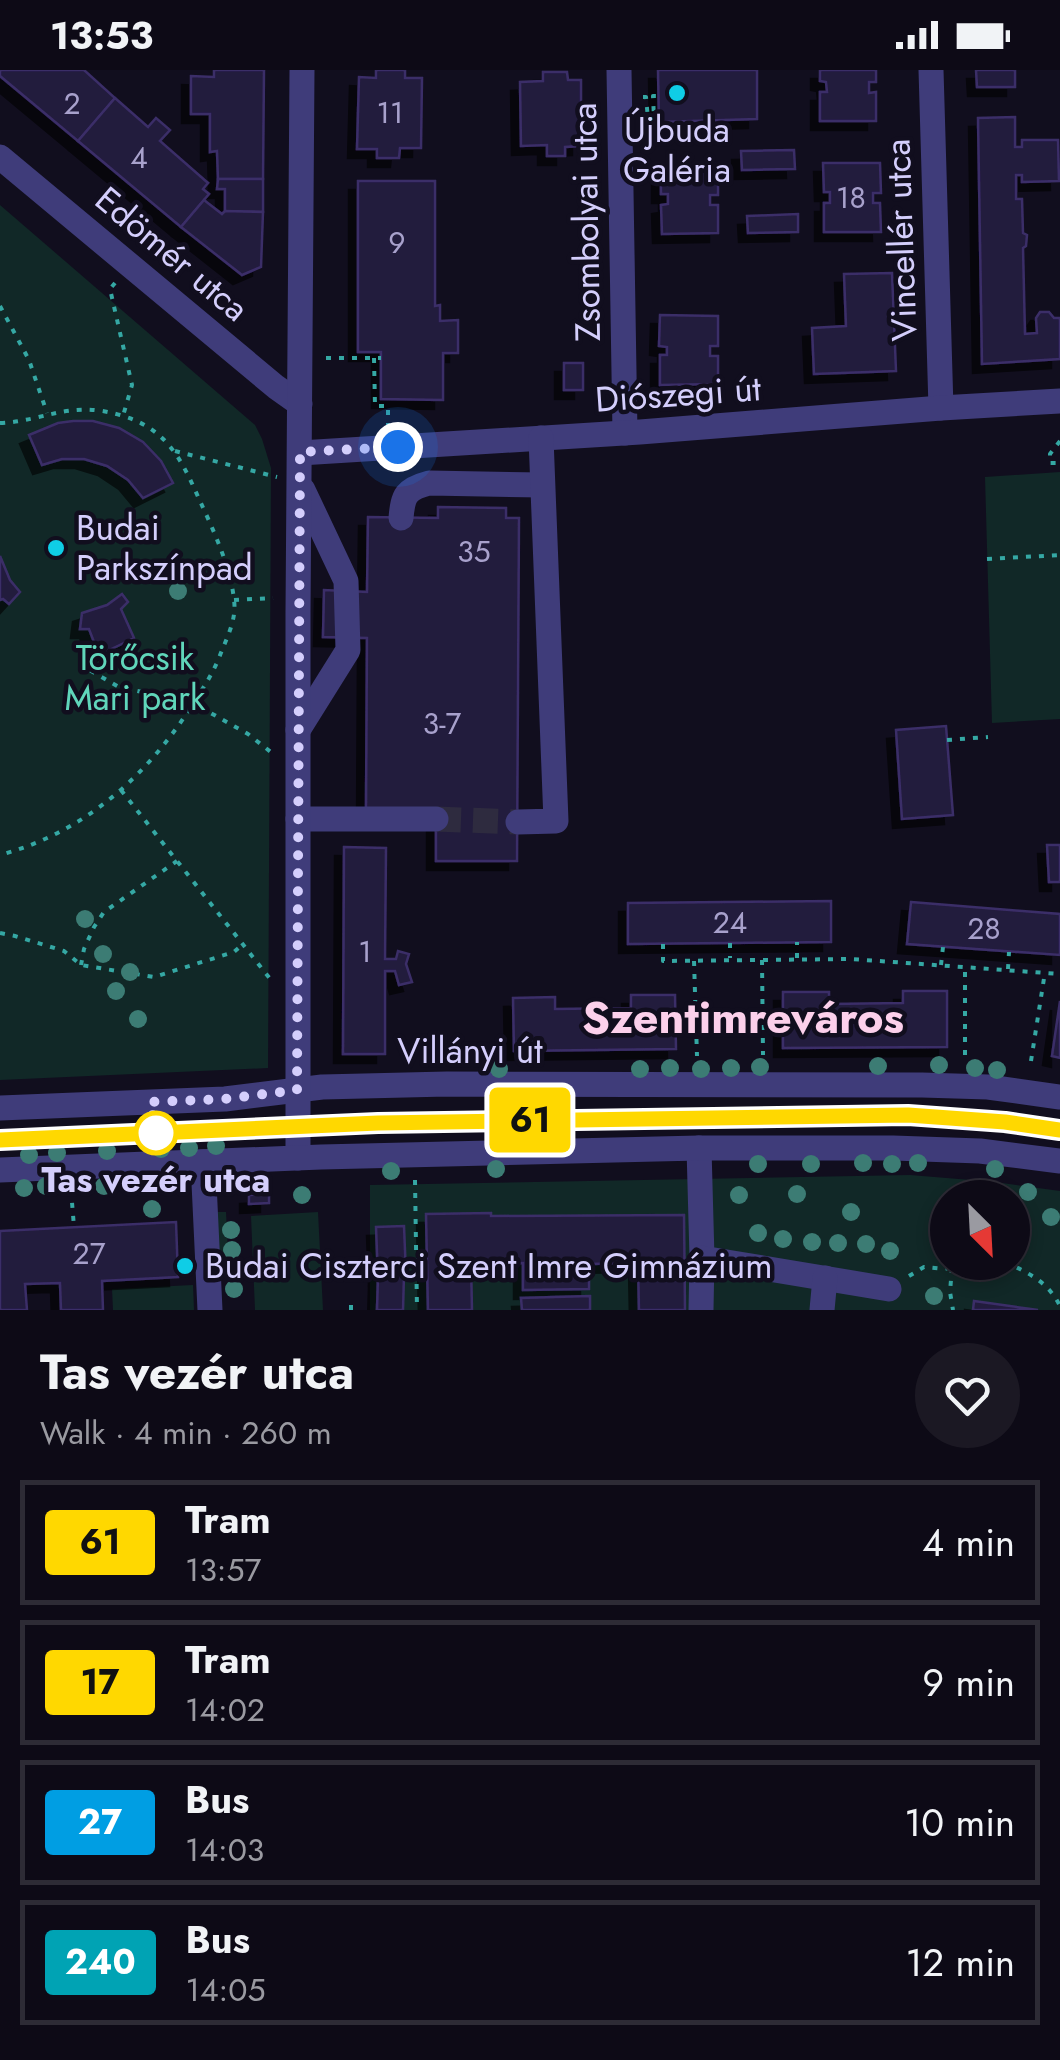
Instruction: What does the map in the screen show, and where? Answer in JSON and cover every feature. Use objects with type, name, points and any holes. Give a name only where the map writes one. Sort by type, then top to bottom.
[{"type":"street","points":[[298,1158],[298,730],[311,613],[300,483],[302,70]]},
{"type":"street","name":"Zsombolyai utca","points":[[619,70],[625,433]]},
{"type":"street","name":"Vincellér utca","points":[[930,70],[941,408]]},
{"type":"street","name":"Edömér utca","points":[[0,157],[300,404]]},
{"type":"street","name":"Diószegi út","points":[[300,452],[1060,401]]},
{"type":"street","points":[[518,822],[556,822],[536,485],[541,438]]},
{"type":"street","points":[[298,730],[348,650],[346,581],[300,483]]},
{"type":"street","points":[[401,518],[402,499],[413,487],[536,485]]},
{"type":"street","points":[[298,819],[436,819]]},
{"type":"street","name":"Villányi út","points":[[0,1108],[225,1099],[322,1087],[447,1084],[922,1085],[988,1087],[1060,1097]]},
{"type":"street","points":[[700,1148],[701,1310]]},
{"type":"street","points":[[0,1170],[700,1148],[980,1150],[1060,1162]]},
{"type":"street","points":[[203,1162],[210,1310]]},
{"type":"street","points":[[702,1258],[888,1289]]},
{"type":"street","points":[[822,1310],[825,1278]]},
{"type":"path","points":[[638,97],[653,96]]},
{"type":"path","points":[[123,416],[132,385],[110,290],[131,264]]},
{"type":"path","points":[[0,306],[29,360],[47,413]]},
{"type":"path","points":[[301,358],[378,358],[375,406],[388,406],[388,425]]},
{"type":"path","points":[[0,422],[80,408],[138,421],[160,435],[175,452],[213,529],[234,600],[234,621],[206,686],[161,751],[98,808],[60,832],[0,854]]},
{"type":"path","points":[[1060,441],[1050,454],[1050,464],[1060,463]]},
{"type":"path","points":[[175,452],[274,477]]},
{"type":"path","points":[[987,560],[1060,556]]},
{"type":"path","points":[[234,600],[273,598]]},
{"type":"path","points":[[80,664],[119,687],[193,703],[273,753]]},
{"type":"path","points":[[948,740],[988,737]]},
{"type":"path","points":[[120,790],[271,980]]},
{"type":"path","points":[[81,965],[84,949],[104,912],[177,861]]},
{"type":"path","points":[[0,933],[64,952],[81,965],[154,977],[234,952],[243,944]]},
{"type":"path","points":[[797,942],[797,960]]},
{"type":"path","points":[[730,943],[730,960]]},
{"type":"path","points":[[663,944],[663,961],[850,959],[1060,974]]},
{"type":"path","points":[[941,965],[942,946]]},
{"type":"path","points":[[1008,969],[1010,952]]},
{"type":"path","points":[[762,960],[763,1055]]},
{"type":"path","points":[[694,961],[696,1056]]},
{"type":"path","points":[[964,1055],[966,967]]},
{"type":"path","points":[[1031,1061],[1045,972]]},
{"type":"path","points":[[414,1184],[418,1310]]},
{"type":"path","points":[[70,1190],[74,1227]]},
{"type":"path","points":[[888,1289],[930,1267]]},
{"type":"path","points":[[1030,1274],[1054,1293],[1060,1306]]},
{"type":"path","points":[[951,1280],[953,1310]]},
{"type":"green space","name":"Törőcsik Mari park","points":[[0,205],[255,425],[262,439],[271,468],[268,1068],[0,1080]]},
{"type":"green space","points":[[1060,472],[1060,719],[992,723],[985,477]]},
{"type":"green space","points":[[910,1175],[971,1180],[930,1180],[930,1280],[1030,1280],[1030,1187],[1060,1191],[1060,1310],[370,1310],[370,1185]]},
{"type":"green space","points":[[214,1212],[226,1212],[229,1272],[218,1273]]},
{"type":"green space","points":[[318,1212],[323,1310],[255,1310],[251,1216]]},
{"type":"green space","points":[[193,1285],[194,1310],[113,1310],[112,1289]]},
{"type":"building","points":[[0,70],[84,70],[115,98],[78,141],[0,76]]},
{"type":"building","points":[[214,70],[264,70],[263,179],[218,179],[217,151],[210,152],[210,114],[191,114],[191,76],[214,77]]},
{"type":"building","points":[[376,70],[405,70],[405,78],[422,78],[421,148],[400,148],[399,158],[377,158],[377,149],[357,149],[359,77],[376,78]]},
{"type":"building","points":[[658,70],[757,70],[757,119],[659,122]]},
{"type":"building","points":[[820,70],[876,70],[876,82],[869,82],[869,93],[876,92],[876,121],[820,121],[820,92],[827,92],[826,82],[820,81]]},
{"type":"building","points":[[976,70],[1015,70],[1015,87],[977,87]]},
{"type":"building","points":[[543,72],[567,72],[568,80],[581,80],[581,146],[565,147],[565,156],[547,156],[547,145],[521,146],[520,82],[543,81]]},
{"type":"building","points":[[115,98],[148,127],[156,118],[170,130],[160,141],[208,183],[203,189],[209,194],[181,227],[78,141]]},
{"type":"building","points":[[1015,117],[1015,147],[1022,147],[1022,140],[1058,140],[1059,181],[1022,182],[1022,175],[1016,175],[1016,199],[1022,199],[1023,233],[1027,235],[1023,248],[1025,334],[1037,333],[1036,318],[1040,312],[1060,318],[1060,359],[982,364],[978,118]]},
{"type":"building","points":[[794,150],[795,169],[742,170],[741,151]]},
{"type":"building","points":[[823,163],[880,163],[881,193],[873,193],[873,203],[880,203],[881,232],[824,232],[824,203],[830,203],[830,192],[824,192]]},
{"type":"building","points":[[718,164],[718,195],[710,195],[710,205],[718,205],[718,233],[662,234],[661,205],[668,204],[668,194],[661,194],[661,165]]},
{"type":"building","points":[[218,179],[263,179],[263,212],[225,211],[225,189],[217,189]]},
{"type":"building","points":[[358,181],[435,181],[435,306],[440,305],[440,321],[458,320],[458,353],[443,353],[443,400],[381,399],[381,352],[358,352]]},
{"type":"building","points":[[204,200],[222,214],[263,212],[261,267],[242,275],[181,227]]},
{"type":"building","points":[[798,214],[798,232],[748,233],[747,216]]},
{"type":"building","points":[[892,273],[896,371],[814,374],[812,328],[846,326],[844,274]]},
{"type":"building","points":[[660,315],[718,316],[718,346],[710,346],[710,356],[718,356],[718,384],[660,385],[660,355],[667,355],[667,347],[659,346]]},
{"type":"building","points":[[564,363],[583,363],[583,390],[564,390]]},
{"type":"building","points":[[73,421],[93,421],[119,428],[143,442],[161,461],[173,483],[143,498],[128,480],[107,466],[84,459],[62,459],[42,465],[29,435]]},
{"type":"building","points":[[438,507],[506,508],[506,518],[519,518],[517,861],[436,861],[436,811],[366,810],[367,638],[323,637],[324,590],[367,592],[368,517],[438,518]]},
{"type":"building","points":[[0,556],[20,592],[9,604],[0,600]]},
{"type":"building","points":[[122,594],[128,602],[121,609],[134,638],[99,655],[89,629],[80,629],[82,613],[107,605]]},
{"type":"building","points":[[946,726],[953,815],[902,819],[896,730]]},
{"type":"building","points":[[1047,845],[1060,845],[1060,882],[1049,882]]},
{"type":"building","points":[[344,847],[386,848],[385,959],[396,959],[398,951],[409,954],[406,964],[412,982],[399,985],[395,971],[385,971],[385,1054],[343,1054]]},
{"type":"building","points":[[831,901],[831,942],[628,944],[628,903]]},
{"type":"building","points":[[911,902],[1060,914],[1060,955],[907,944]]},
{"type":"building","points":[[903,991],[947,991],[947,1047],[783,1048],[783,992],[829,992],[829,1004],[903,1003]]},
{"type":"building","points":[[631,995],[675,995],[676,1049],[514,1051],[513,998],[555,997],[555,1009],[631,1008]]},
{"type":"building","points":[[1060,1001],[1060,1058],[1052,1056]]},
{"type":"building","points":[[269,1194],[269,1203],[249,1204],[249,1195]]},
{"type":"building","points":[[426,1214],[684,1215],[685,1310],[639,1310],[638,1263],[589,1264],[589,1289],[523,1290],[523,1263],[471,1264],[472,1310],[428,1310]]},
{"type":"building","points":[[176,1222],[178,1277],[102,1281],[103,1310],[61,1310],[60,1283],[25,1284],[27,1310],[0,1310],[0,1231]]},
{"type":"building","points":[[404,1226],[406,1275],[378,1277],[376,1227]]},
{"type":"building","points":[[404,1275],[403,1310],[377,1310],[378,1277]]},
{"type":"building","points":[[590,1296],[590,1310],[522,1310],[521,1298]]},
{"type":"building","points":[[974,1301],[1038,1310],[973,1310]]},
{"type":"tunnel","points":[[436,819],[518,822]]},
{"type":"tram line","points":[[0,1140],[406,1122],[908,1115],[1060,1130]]},
{"type":"tram line","name":"61","points":[[0,1140],[378,1123],[908,1115],[1060,1130]]},
{"type":"place","name":"Újbuda Galéria","points":[[677,93]]},
{"type":"place","name":"Budai Parkszínpad","points":[[56,548]]},
{"type":"place","name":"Tas vezér utca","points":[[156,1133]]},
{"type":"place","name":"Budai Ciszterci Szent Imre Gimnázium","points":[[185,1266]]},
{"type":"district","name":"Szentimreváros","points":[[743,1017]]},
{"type":"route","points":[[156,1133],[150,1102],[225,1099],[297,1090],[300,452],[398,447]]}]
